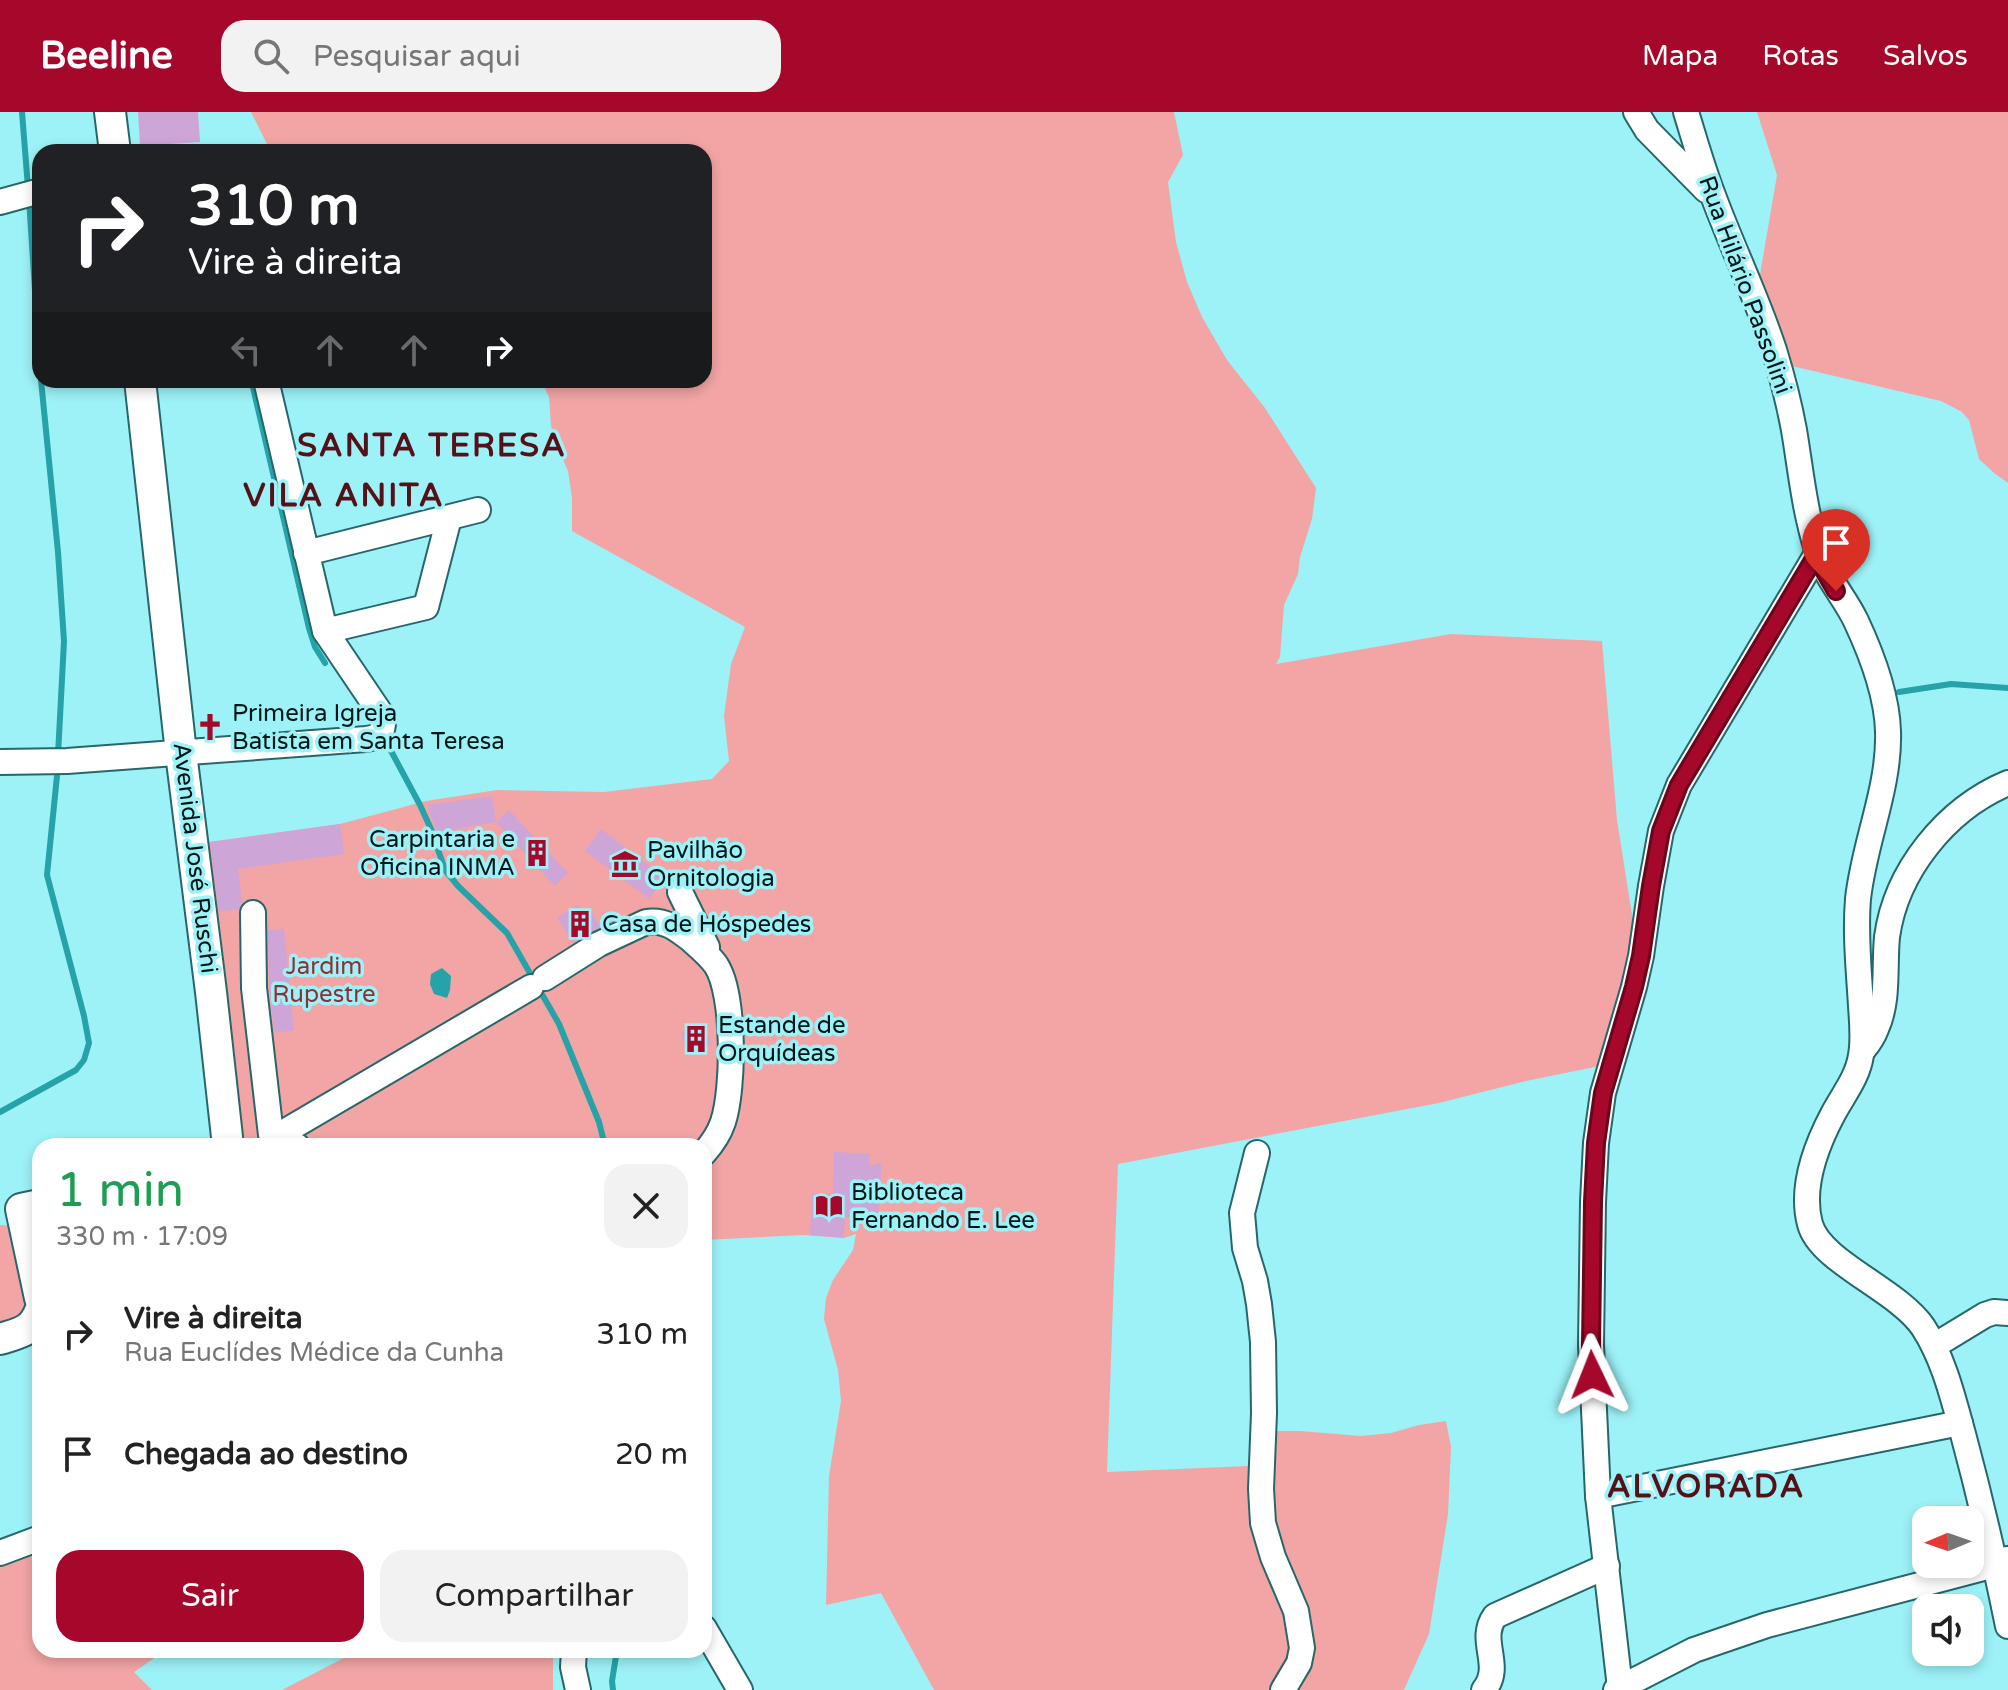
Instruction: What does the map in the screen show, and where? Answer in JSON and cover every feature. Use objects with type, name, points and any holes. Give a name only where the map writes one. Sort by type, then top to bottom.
[{"type":"main road","points":[[110,112],[114,144]]},
{"type":"main road","name":"Avenida José Ruschi","points":[[141,388],[227,1138]]},
{"type":"main road","points":[[20,1210],[32,1263]]},
{"type":"main road","points":[[0,1339],[32,1327]]},
{"type":"street","points":[[1636,112],[1647,130],[1713,197]]},
{"type":"street","name":"Rua Hilário Passolini","points":[[1686,112],[1713,197],[1742,263],[1774,350],[1794,428],[1805,507],[1818,552],[1825,572],[1855,619],[1881,686],[1887,716],[1889,748],[1886,768],[1865,856],[1858,902],[1862,1052]]},
{"type":"street","points":[[0,762],[181,753],[373,738],[382,733],[383,717],[325,631],[268,388]]},
{"type":"street","points":[[306,553],[478,510]]},
{"type":"street","points":[[325,631],[426,607],[449,518]]},
{"type":"street","points":[[1818,552],[1679,785],[1661,831],[1641,956],[1603,1093],[1596,1143],[1593,1202],[1591,1345],[1598,1496],[1618,1689],[1694,1650],[1767,1625],[2003,1573]]},
{"type":"street","points":[[2008,783],[1971,804],[1942,829],[1914,864],[1897,896],[1890,919],[1881,1014],[1876,1031],[1862,1052],[1850,1086],[1832,1115],[1811,1168],[1808,1191],[1810,1224],[1816,1238],[1831,1254],[1905,1305],[1934,1346],[1950,1388],[2003,1573],[2008,1626]]},
{"type":"street","points":[[680,892],[722,977],[726,1000],[729,1094],[723,1121],[712,1143]]},
{"type":"street","points":[[253,913],[254,988],[272,1138]]},
{"type":"street","points":[[274,1138],[599,944],[646,922],[666,923],[680,931],[715,964]]},
{"type":"street","points":[[1257,1153],[1242,1213],[1245,1248],[1255,1281],[1263,1342],[1263,1523],[1268,1544],[1296,1611],[1302,1648],[1299,1663],[1283,1690]]},
{"type":"street","points":[[1934,1346],[1985,1315],[2008,1313]]},
{"type":"street","points":[[1598,1496],[1960,1423]]},
{"type":"street","points":[[0,1553],[32,1541]]},
{"type":"street","points":[[1484,1690],[1489,1685],[1492,1664],[1488,1629],[1495,1616],[1607,1566]]},
{"type":"street","points":[[712,1642],[740,1690]]},
{"type":"street","points":[[574,1658],[578,1690]]},
{"type":"green space","name":"Jardim Rupestre","points":[[251,112],[1174,112],[1183,155],[1168,182],[1176,242],[1187,282],[1202,317],[1227,360],[1265,408],[1316,488],[1312,519],[1298,574],[1284,605],[1280,657],[1276,664],[1451,634],[1602,641],[1617,820],[1636,940],[1614,1063],[1439,1103],[1118,1164],[1107,1472],[1248,1466],[1255,1440],[1272,1431],[1361,1436],[1446,1421],[1451,1447],[1448,1514],[1429,1634],[1404,1690],[934,1690],[881,1593],[826,1605],[829,1476],[841,1401],[838,1370],[824,1319],[826,1298],[833,1280],[853,1250],[856,1234],[844,1238],[803,1235],[712,1240],[712,1138],[236,1138],[202,843],[340,824],[426,801],[497,790],[604,792],[712,779],[729,761],[724,716],[731,664],[745,627],[572,531],[568,471],[551,426],[549,397],[545,388],[712,388],[712,144],[267,144]]},
{"type":"green space","points":[[1757,112],[2008,112],[2008,483],[1979,459],[1969,420],[1962,412],[1941,401],[1775,362],[1756,298],[1777,175]]},
{"type":"green space","points":[[0,1225],[11,1228],[31,1310],[26,1317],[0,1323]]},
{"type":"green space","points":[[32,1545],[32,1658],[154,1658],[134,1672],[152,1690],[0,1690],[0,1558]]},
{"type":"green space","points":[[344,1658],[553,1658],[553,1690],[282,1690]]},
{"type":"water","points":[[442,968],[451,976],[447,998],[434,994],[430,984],[431,974]]},
{"type":"building","points":[[138,112],[198,112],[200,142],[140,144]]},
{"type":"building","points":[[492,796],[496,822],[437,832],[427,805]]},
{"type":"building","points":[[509,810],[568,873],[555,886],[496,822]]},
{"type":"building","points":[[340,824],[344,854],[238,869],[242,903],[239,909],[219,912],[210,842]]},
{"type":"building","name":"Pavilhão Ornitologia","points":[[601,829],[665,878],[649,899],[585,851]]},
{"type":"building","name":"Casa de Hóspedes","points":[[578,905],[584,915],[591,911],[600,927],[573,943],[557,917]]},
{"type":"building","points":[[284,929],[294,1031],[274,1032],[268,930]]},
{"type":"building","name":"Estande de Orquídeas","points":[[703,1022],[711,1044],[689,1055],[681,1033]]},
{"type":"building","points":[[834,1152],[870,1154],[869,1166],[882,1162],[878,1213],[845,1217],[844,1238],[810,1235],[812,1193],[833,1195]]},
{"type":"waterway","points":[[22,112],[28,188]]},
{"type":"waterway","points":[[29,199],[32,245]]},
{"type":"waterway","points":[[42,388],[64,641],[58,755]]},
{"type":"waterway","points":[[253,388],[309,628],[315,647],[325,663]]},
{"type":"waterway","points":[[1899,692],[1951,684],[2008,688]]},
{"type":"waterway","points":[[390,749],[431,829],[445,870],[507,933],[559,1024],[603,1138]]},
{"type":"waterway","points":[[0,1112],[76,1070],[84,1060],[89,1043],[47,875],[58,766]]},
{"type":"waterway","points":[[613,1690],[616,1658]]},
{"type":"place","name":"Primeira Igreja Batista em Santa Teresa","points":[[210,727]]},
{"type":"place","name":"Carpintaria e Oficina INMA","points":[[537,853]]},
{"type":"place","name":"Pavilhão Ornitologia","points":[[625,864]]},
{"type":"place","name":"Casa de Hóspedes","points":[[580,924]]},
{"type":"place","name":"Estande de Orquídeas","points":[[696,1039]]},
{"type":"place","name":"Biblioteca Fernando E. Lee","points":[[829,1206]]},
{"type":"district","name":"SANTA TERESA","points":[[432,446]]},
{"type":"district","name":"VILA ANITA","points":[[344,496]]},
{"type":"district","name":"ALVORADA","points":[[1706,1487]]},
{"type":"route","points":[[1592,1375],[1596,1143],[1603,1093],[1641,956],[1661,831],[1679,785],[1818,552],[1836,591]]}]
